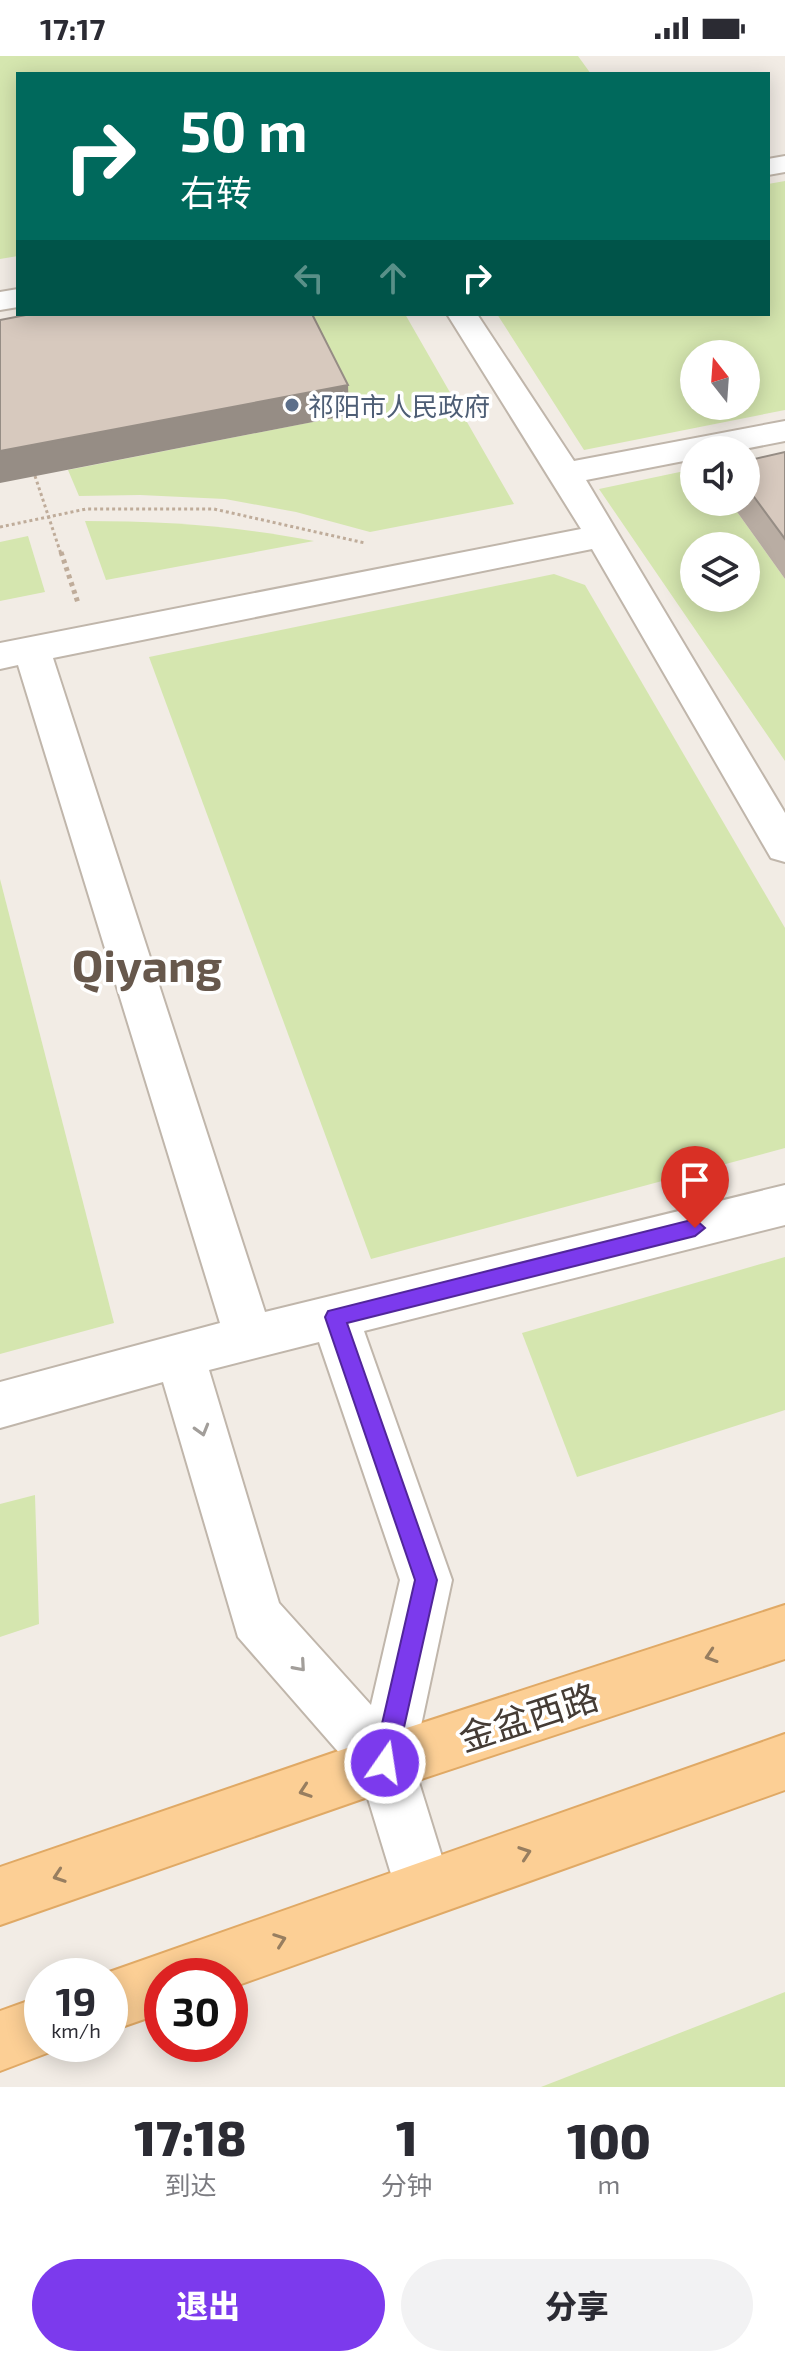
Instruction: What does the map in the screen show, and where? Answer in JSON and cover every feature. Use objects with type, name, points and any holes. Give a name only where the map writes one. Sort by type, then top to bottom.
[{"type":"main road","name":"金盆西路","points":[[0,1896],[385,1763],[785,1632]]},
{"type":"main road","points":[[231,1958],[785,1762]]},
{"type":"main road","points":[[0,2041],[24,2032]]},
{"type":"street","points":[[463,316],[773,806],[785,847]]},
{"type":"street","points":[[565,473],[785,431]]},
{"type":"street","points":[[249,1338],[16,653],[602,536]]},
{"type":"street","points":[[0,1405],[180,1355],[785,1205]]},
{"type":"street","points":[[335,1317],[426,1580],[385,1763]]},
{"type":"street","points":[[180,1355],[257,1618],[385,1763],[423,1889]]},
{"type":"path","points":[[35,476],[89,638]]},
{"type":"path","points":[[0,527],[86,509],[214,509],[330,533],[444,567]]},
{"type":"green space","points":[[0,56],[578,56],[590,72],[16,72],[16,256],[0,259]]},
{"type":"green space","points":[[785,181],[785,410],[760,415],[760,340],[680,340],[680,420],[735,420],[584,450],[498,316],[770,316],[770,184]]},
{"type":"green space","points":[[299,316],[406,316],[514,504],[370,532],[296,512],[225,499],[79,496],[68,470],[348,415]]},
{"type":"green space","points":[[680,472],[680,516],[740,516],[751,532],[680,532],[680,607],[599,489]]},
{"type":"green space","points":[[85,521],[200,525],[314,541],[106,580]]},
{"type":"green space","points":[[28,536],[45,592],[0,601],[0,542]]},
{"type":"green space","points":[[760,544],[785,579],[785,761],[683,612],[760,612]]},
{"type":"green space","points":[[554,574],[585,585],[785,928],[785,1148],[371,1259],[149,657]]},
{"type":"green space","points":[[0,879],[114,1323],[0,1354]]},
{"type":"green space","points":[[785,1257],[785,1410],[577,1477],[522,1333]]},
{"type":"green space","points":[[35,1495],[39,1624],[0,1637],[0,1504]]},
{"type":"green space","points":[[785,1992],[785,2087],[541,2087]]},
{"type":"building","points":[[21,316],[313,316],[348,385],[0,451],[0,320]]},
{"type":"building","points":[[785,452],[785,539],[760,505],[760,458]]},
{"type":"place","name":"祁阳市人民政府","points":[[292,405]]},
{"type":"district","name":"Qiyang","points":[[147,963]]},
{"type":"route","points":[[385,1763],[426,1580],[335,1317],[695,1228]]}]
